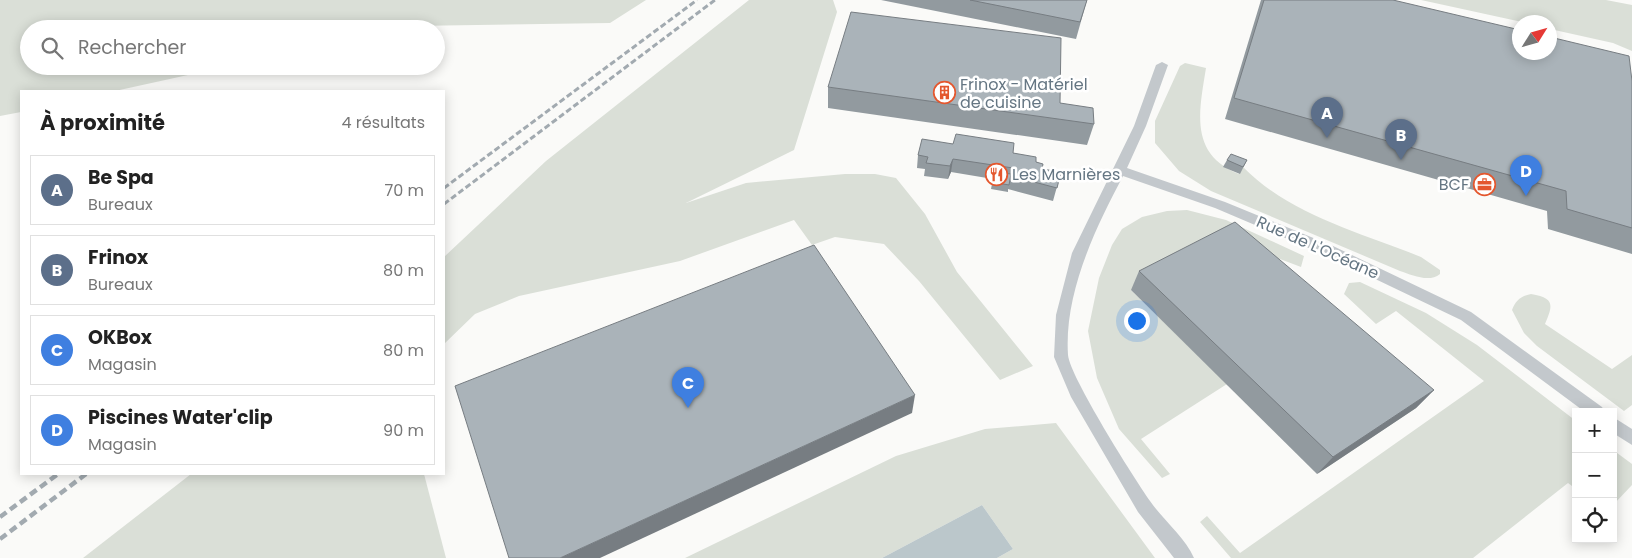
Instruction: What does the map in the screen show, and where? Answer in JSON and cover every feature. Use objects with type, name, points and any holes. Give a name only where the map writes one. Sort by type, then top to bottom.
[{"type":"lane","points":[[1162,65],[1140,126],[1120,170],[1095,216],[1079,253],[1063,315],[1062,357],[1076,392],[1144,506],[1185,558]]},
{"type":"lane","name":"Rue de L'Océane","points":[[1120,170],[1220,205],[1328,250],[1434,300],[1481,327],[1592,408]]},
{"type":"lane","points":[[1617,427],[1632,438]]},
{"type":"shaded area","points":[[0,0],[646,0],[610,23],[445,25],[445,20],[20,20],[20,75],[188,75],[120,90],[20,90],[20,112],[0,116]]},
{"type":"shaded area","points":[[749,0],[833,0],[837,12],[794,150],[686,203],[746,183],[845,174],[875,174],[896,178],[925,214],[957,272],[1033,366],[1000,380],[919,281],[884,244],[835,237],[812,245],[794,220],[680,261],[519,296],[475,314],[445,343],[445,256],[546,161]]},
{"type":"shaded area","points":[[1421,0],[1606,0],[1632,5],[1632,51],[1613,43],[1557,31],[1557,15],[1512,15],[1512,20]]},
{"type":"shaded area","points":[[1185,63],[1206,68],[1201,100],[1201,130],[1205,143],[1212,155],[1223,166],[1239,174],[1243,167],[1262,184],[1304,210],[1351,231],[1421,257],[1440,270],[1440,274],[1436,277],[1426,278],[1400,271],[1211,191],[1179,171],[1155,143],[1155,121],[1180,66]]},
{"type":"shaded area","points":[[1187,210],[1226,220],[1304,256],[1301,267],[1280,259],[1258,271],[1131,290],[1227,384],[1141,439],[1170,474],[1162,478],[1119,429],[1097,378],[1088,331],[1099,278],[1112,245],[1122,229],[1142,217],[1167,211]]},
{"type":"shaded area","points":[[1360,282],[1426,313],[1477,345],[1572,418],[1572,486],[1568,483],[1473,558],[1231,558],[1200,522],[1207,516],[1240,553],[1484,381],[1396,311],[1376,324],[1344,294],[1349,283]]},
{"type":"shaded area","points":[[1531,294],[1544,298],[1550,303],[1550,312],[1545,324],[1612,369],[1632,355],[1632,405],[1624,411],[1537,346],[1524,333],[1512,310],[1519,299]]},
{"type":"shaded area","points":[[1056,423],[1155,558],[997,558],[1013,549],[982,505],[882,558],[685,558],[896,456],[985,429]]},
{"type":"shaded area","points":[[1617,453],[1632,464],[1632,485],[1617,501]]},
{"type":"shaded area","points":[[190,475],[424,475],[446,558],[83,558]]},
{"type":"shaded area","points":[[982,505],[1013,549],[997,558],[882,558]]},
{"type":"building","points":[[970,0],[1087,0],[1080,22]]},
{"type":"building","points":[[1264,0],[1393,0],[1512,28],[1512,60],[1557,60],[1557,39],[1629,56],[1632,81],[1632,228],[1567,209],[1566,191],[1234,98]]},
{"type":"building","name":"Frinox - Matériel de cuisine","points":[[851,12],[1061,38],[1060,103],[1093,108],[1094,124],[828,87]]},
{"type":"building","points":[[956,134],[1014,143],[1013,153],[1036,157],[1036,162],[1043,164],[1042,169],[1061,172],[1057,188],[1011,176],[1013,168],[953,159],[950,166],[926,163],[928,157],[918,155],[922,139],[953,144]]},
{"type":"building","points":[[1231,154],[1247,160],[1243,167],[1227,160]]},
{"type":"building","points":[[994,172],[1011,174],[1009,185],[992,182]]},
{"type":"building","points":[[1235,222],[1434,390],[1333,457],[1139,271]]},
{"type":"building","points":[[814,245],[915,395],[560,558],[509,558],[455,386]]},
{"type":"railway","points":[[445,187],[697,0]]},
{"type":"railway","points":[[445,203],[715,0]]},
{"type":"railway","points":[[0,517],[57,475]]},
{"type":"railway","points":[[0,539],[85,475]]},
{"type":"place","name":"Frinox - Matériel de cuisine","points":[[944,93]]},
{"type":"place","name":"Be Spa","points":[[1327,138]]},
{"type":"place","name":"Frinox","points":[[1401,160]]},
{"type":"place","name":"Les Marnières","points":[[996,174]]},
{"type":"place","name":"BCF","points":[[1485,184]]},
{"type":"place","name":"Piscines Water'clip","points":[[1526,196]]},
{"type":"place","name":"OKBox","points":[[688,408]]}]
